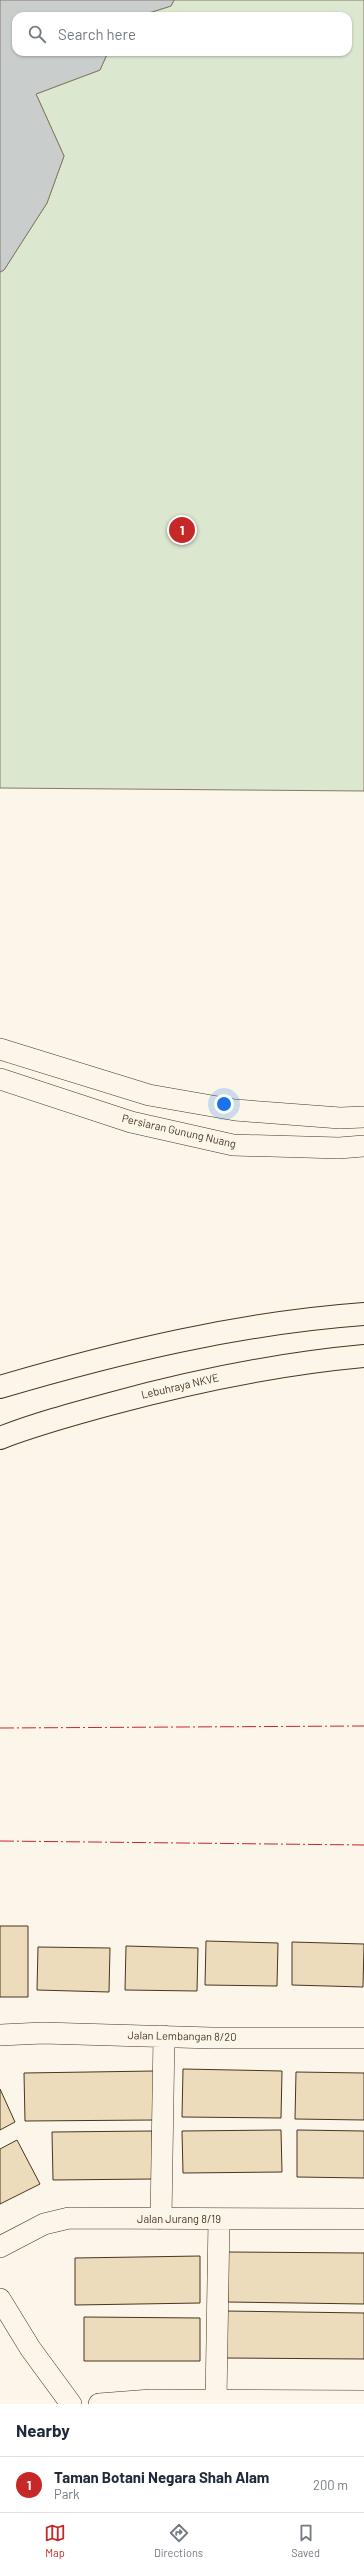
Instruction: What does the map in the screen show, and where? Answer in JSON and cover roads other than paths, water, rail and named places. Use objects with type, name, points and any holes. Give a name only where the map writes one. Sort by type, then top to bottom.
[{"type":"highway","points":[[0,1387],[77,1364],[186,1339],[318,1317],[364,1314]]},
{"type":"highway","name":"Lebuhraya NKVE","points":[[0,1438],[44,1421],[178,1385],[251,1370],[364,1356]]},
{"type":"highway","points":[[0,1444],[44,1421]]},
{"type":"street","points":[[0,1049],[149,1095],[235,1110],[340,1118],[364,1117]]},
{"type":"street","name":"Persiaran Gunung Nuang","points":[[0,1079],[131,1122],[233,1145],[339,1148],[364,1146]]},
{"type":"street","name":"Jalan Lembangan 8/20","points":[[0,2035],[43,2033],[364,2038]]},
{"type":"street","points":[[161,2219],[164,2036]]},
{"type":"street","name":"Jalan Jurang 8/19","points":[[0,2247],[44,2224],[69,2218],[364,2219]]},
{"type":"street","points":[[216,2401],[219,2219]]},
{"type":"street","points":[[0,2299],[30,2348],[71,2404]]},
{"type":"street","points":[[98,2404],[151,2400],[363,2402]]},
{"type":"place","name":"Taman Botani Negara Shah Alam","points":[[182,530]]}]
